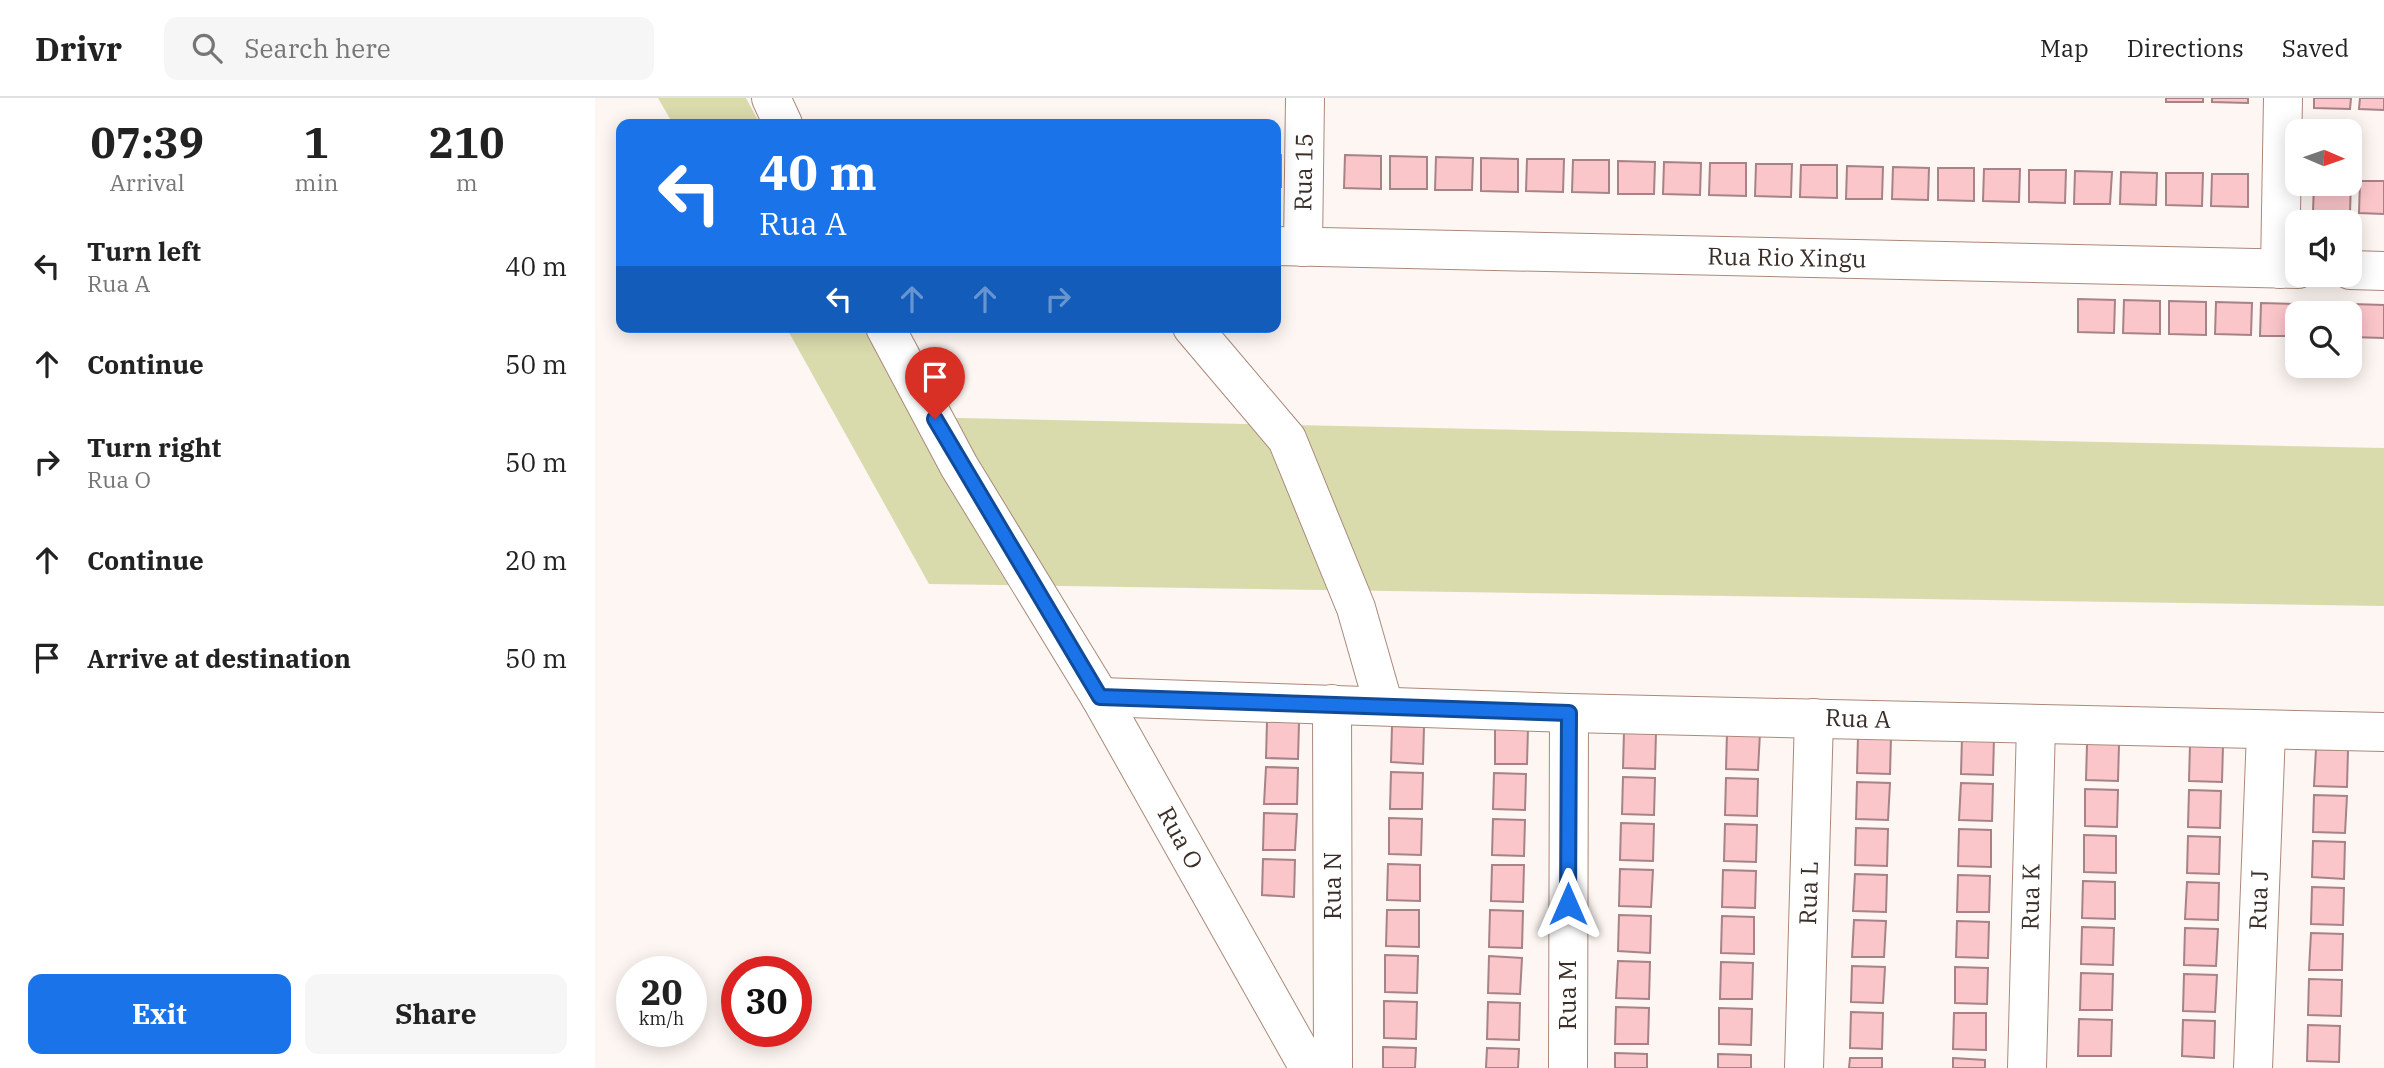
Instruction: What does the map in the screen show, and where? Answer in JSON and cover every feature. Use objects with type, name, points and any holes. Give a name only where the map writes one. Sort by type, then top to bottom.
[{"type":"street","points":[[771,98],[781,119]]},
{"type":"street","name":"Rua 15","points":[[1289,246],[1305,98]]},
{"type":"street","points":[[2283,98],[2287,210]]},
{"type":"street","name":"Rua Rio Xingu","points":[[1289,246],[2285,269]]},
{"type":"street","points":[[2362,270],[2384,271]]},
{"type":"street","name":"Rua O","points":[[888,333],[959,466],[1100,697],[1309,1068]]},
{"type":"street","points":[[1197,333],[1287,439],[1356,608],[1384,706]]},
{"type":"street","name":"Rua A","points":[[1100,697],[2036,726],[2384,732]]},
{"type":"street","name":"Rua N","points":[[1332,704],[1333,1068]]},
{"type":"street","name":"Rua M","points":[[1568,1068],[1569,713]]},
{"type":"street","name":"Rua L","points":[[1804,1068],[1814,718]]},
{"type":"street","name":"Rua K","points":[[2027,1068],[2036,726]]},
{"type":"street","name":"Rua J","points":[[2253,1068],[2266,732]]},
{"type":"green space","points":[[658,98],[746,98],[757,119],[670,119]]},
{"type":"green space","points":[[789,333],[869,333],[913,417],[2384,448],[2384,606],[929,584]]},
{"type":"building","points":[[2166,98],[2203,98],[2203,102],[2166,102]]},
{"type":"building","points":[[2212,98],[2248,98],[2248,103],[2212,102]]},
{"type":"building","points":[[2314,98],[2351,98],[2350,109],[2314,108]]},
{"type":"building","points":[[2360,98],[2384,98],[2384,110],[2359,109]]},
{"type":"building","points":[[1345,155],[1381,156],[1381,189],[1344,188]]},
{"type":"building","points":[[1390,156],[1427,157],[1427,189],[1390,189]]},
{"type":"building","points":[[1436,157],[1473,158],[1472,190],[1435,190]]},
{"type":"building","points":[[1481,158],[1518,159],[1518,192],[1481,191]]},
{"type":"building","points":[[1527,159],[1564,159],[1563,192],[1526,191]]},
{"type":"building","points":[[1573,160],[1609,160],[1609,193],[1572,192]]},
{"type":"building","points":[[1618,161],[1655,162],[1654,194],[1618,194]]},
{"type":"building","points":[[1664,162],[1701,163],[1700,195],[1663,194]]},
{"type":"building","points":[[1710,163],[1746,163],[1746,196],[1709,195]]},
{"type":"building","points":[[1756,164],[1792,164],[1791,197],[1755,196]]},
{"type":"building","points":[[1801,165],[1837,165],[1837,198],[1800,197]]},
{"type":"building","points":[[1847,166],[1883,167],[1882,199],[1846,199]]},
{"type":"building","points":[[1893,167],[1929,168],[1928,200],[1892,199]]},
{"type":"building","points":[[1938,168],[1974,168],[1974,201],[1938,200]]},
{"type":"building","points":[[1984,169],[2020,169],[2019,202],[1983,201]]},
{"type":"building","points":[[2029,170],[2066,170],[2065,203],[2029,202]]},
{"type":"building","points":[[2075,171],[2112,172],[2110,204],[2074,204]]},
{"type":"building","points":[[2121,172],[2157,173],[2156,205],[2120,204]]},
{"type":"building","points":[[2166,173],[2203,173],[2202,206],[2166,205]]},
{"type":"building","points":[[2212,174],[2248,174],[2248,207],[2211,206]]},
{"type":"building","points":[[2363,181],[2384,181],[2384,214],[2362,213],[2362,210],[2359,210]]},
{"type":"building","points":[[2314,196],[2351,196],[2350,210],[2313,210]]},
{"type":"building","points":[[2078,299],[2115,300],[2114,333],[2078,332]]},
{"type":"building","points":[[2124,300],[2160,301],[2160,334],[2123,333]]},
{"type":"building","points":[[2169,301],[2206,302],[2206,335],[2169,334]]},
{"type":"building","points":[[2216,302],[2252,303],[2251,335],[2215,334]]},
{"type":"building","points":[[2261,303],[2285,304],[2285,336],[2260,336]]},
{"type":"building","points":[[2362,304],[2384,305],[2384,338],[2362,337]]},
{"type":"building","points":[[1267,721],[1299,722],[1298,759],[1266,758]]},
{"type":"building","points":[[1392,726],[1424,727],[1423,764],[1391,762]]},
{"type":"building","points":[[1495,727],[1528,728],[1527,764],[1495,764]]},
{"type":"building","points":[[1624,731],[1656,732],[1655,769],[1623,768]]},
{"type":"building","points":[[1727,732],[1760,733],[1758,770],[1726,769]]},
{"type":"building","points":[[1858,736],[1891,737],[1890,774],[1857,773]]},
{"type":"building","points":[[1962,737],[1994,738],[1993,775],[1961,774]]},
{"type":"building","points":[[2087,744],[2119,744],[2118,781],[2086,780]]},
{"type":"building","points":[[2190,744],[2223,745],[2222,782],[2189,781]]},
{"type":"building","points":[[2316,749],[2348,750],[2347,787],[2314,786]]},
{"type":"building","points":[[1266,767],[1298,768],[1297,804],[1264,804]]},
{"type":"building","points":[[1391,772],[1423,773],[1422,809],[1390,809]]},
{"type":"building","points":[[1494,773],[1526,774],[1525,810],[1493,809]]},
{"type":"building","points":[[1623,777],[1655,778],[1654,815],[1622,814]]},
{"type":"building","points":[[1726,778],[1758,779],[1757,816],[1725,815]]},
{"type":"building","points":[[1857,782],[1890,783],[1888,820],[1856,819]]},
{"type":"building","points":[[1961,783],[1993,784],[1992,821],[1959,820]]},
{"type":"building","points":[[2085,789],[2118,790],[2117,827],[2085,826]]},
{"type":"building","points":[[2189,790],[2221,791],[2220,828],[2188,827]]},
{"type":"building","points":[[2314,795],[2347,796],[2345,833],[2313,832]]},
{"type":"building","points":[[1264,813],[1297,814],[1295,850],[1263,850]]},
{"type":"building","points":[[1389,818],[1422,819],[1421,855],[1389,854]]},
{"type":"building","points":[[1493,819],[1525,820],[1524,856],[1492,855]]},
{"type":"building","points":[[1621,823],[1654,824],[1653,861],[1620,860]]},
{"type":"building","points":[[1725,824],[1757,825],[1756,862],[1724,861]]},
{"type":"building","points":[[1856,828],[1888,829],[1887,866],[1855,865]]},
{"type":"building","points":[[1959,829],[1991,830],[1991,867],[1958,866]]},
{"type":"building","points":[[2084,835],[2116,836],[2116,873],[2084,872]]},
{"type":"building","points":[[2188,836],[2220,837],[2219,874],[2187,873]]},
{"type":"building","points":[[2313,841],[2345,842],[2344,879],[2312,877]]},
{"type":"building","points":[[1263,859],[1295,860],[1294,897],[1262,895]]},
{"type":"building","points":[[1388,864],[1420,865],[1420,901],[1387,900]]},
{"type":"building","points":[[1492,865],[1524,865],[1523,902],[1491,901]]},
{"type":"building","points":[[1620,869],[1653,870],[1651,907],[1619,906]]},
{"type":"building","points":[[1723,870],[1756,871],[1755,908],[1722,907]]},
{"type":"building","points":[[1855,874],[1887,875],[1886,912],[1853,911]]},
{"type":"building","points":[[1958,875],[1990,876],[1989,912],[1957,912]]},
{"type":"building","points":[[2083,881],[2115,882],[2115,919],[2082,918]]},
{"type":"building","points":[[2187,882],[2219,883],[2218,920],[2185,919]]},
{"type":"building","points":[[2312,887],[2344,888],[2343,925],[2311,924]]},
{"type":"building","points":[[1387,910],[1419,910],[1419,947],[1386,946]]},
{"type":"building","points":[[1490,910],[1523,911],[1522,948],[1489,947]]},
{"type":"building","points":[[1619,915],[1651,916],[1650,953],[1618,951]]},
{"type":"building","points":[[1722,916],[1754,917],[1754,954],[1721,953]]},
{"type":"building","points":[[1854,920],[1886,921],[1884,957],[1852,957]]},
{"type":"building","points":[[1957,921],[1989,922],[1988,958],[1956,957]]},
{"type":"building","points":[[2082,927],[2114,928],[2113,965],[2081,964]]},
{"type":"building","points":[[2185,928],[2218,929],[2216,966],[2184,965]]},
{"type":"building","points":[[2311,933],[2343,934],[2342,970],[2309,970]]},
{"type":"building","points":[[1385,955],[1418,956],[1417,993],[1385,992]]},
{"type":"building","points":[[1489,956],[1522,958],[1520,994],[1488,993]]},
{"type":"building","points":[[1618,961],[1650,962],[1649,999],[1616,998]]},
{"type":"building","points":[[1721,962],[1753,963],[1752,999],[1720,999]]},
{"type":"building","points":[[1852,966],[1885,967],[1883,1003],[1851,1002]]},
{"type":"building","points":[[1955,967],[1988,968],[1987,1004],[1955,1003]]},
{"type":"building","points":[[2081,973],[2113,974],[2112,1010],[2080,1010]]},
{"type":"building","points":[[2184,974],[2217,975],[2215,1012],[2183,1011]]},
{"type":"building","points":[[2309,979],[2342,980],[2341,1016],[2308,1015]]},
{"type":"building","points":[[1384,1001],[1417,1002],[1416,1039],[1384,1038]]},
{"type":"building","points":[[1488,1002],[1520,1003],[1519,1040],[1487,1039]]},
{"type":"building","points":[[1616,1007],[1649,1008],[1648,1044],[1615,1044]]},
{"type":"building","points":[[1719,1008],[1752,1009],[1751,1045],[1719,1044]]},
{"type":"building","points":[[1851,1012],[1883,1013],[1882,1049],[1850,1048]]},
{"type":"building","points":[[1954,1013],[1986,1013],[1986,1050],[1953,1049]]},
{"type":"building","points":[[2079,1019],[2112,1020],[2111,1056],[2078,1056]]},
{"type":"building","points":[[2183,1020],[2215,1021],[2214,1058],[2182,1056]]},
{"type":"building","points":[[2308,1025],[2340,1026],[2339,1062],[2307,1061]]},
{"type":"building","points":[[1383,1047],[1416,1048],[1415,1068],[1383,1068]]},
{"type":"building","points":[[1487,1048],[1519,1049],[1518,1068],[1486,1068]]},
{"type":"building","points":[[1615,1053],[1647,1054],[1647,1068],[1615,1068]]},
{"type":"building","points":[[1718,1054],[1751,1055],[1751,1068],[1718,1068]]},
{"type":"building","points":[[1850,1058],[1882,1058],[1882,1068],[1849,1068]]},
{"type":"building","points":[[1953,1058],[1985,1060],[1985,1068],[1953,1068]]},
{"type":"route","points":[[935,419],[959,466],[1100,697],[1569,713],[1568,904]]}]
